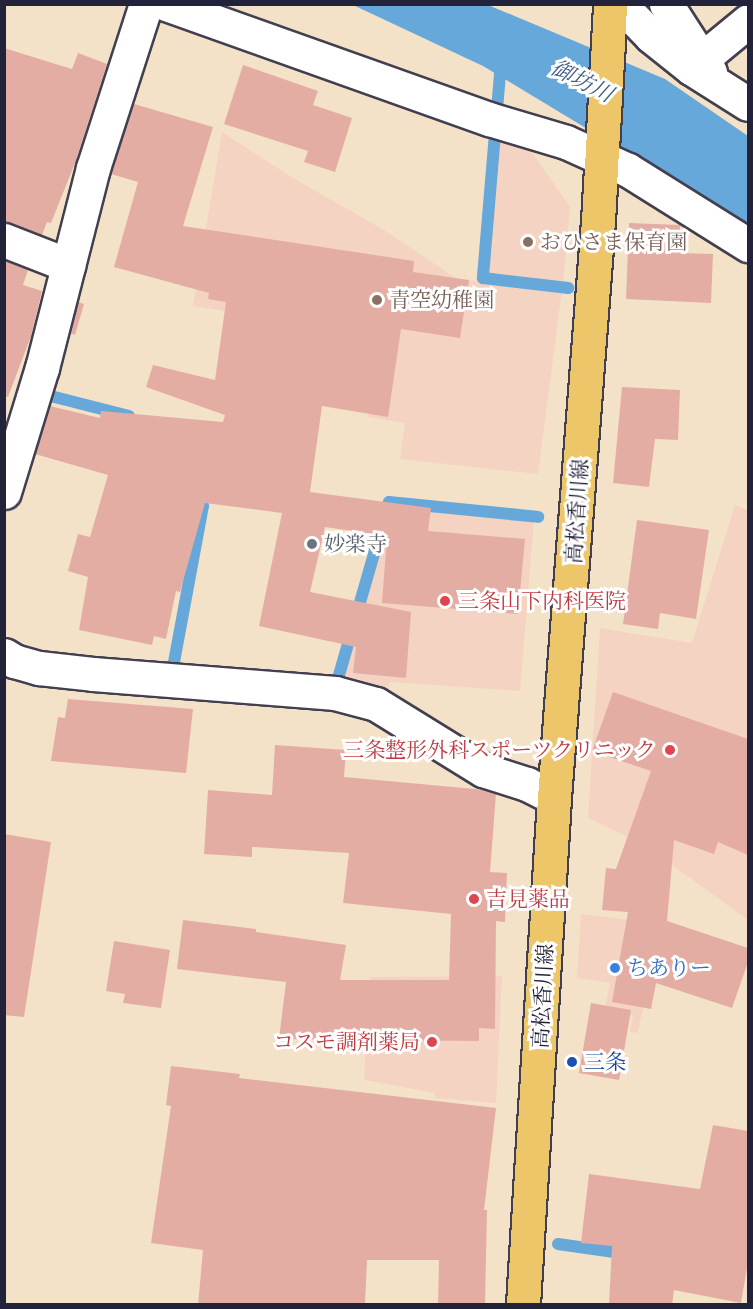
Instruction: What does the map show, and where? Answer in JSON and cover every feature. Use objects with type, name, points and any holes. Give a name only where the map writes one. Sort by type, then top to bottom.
[{"type":"main road","name":"高松香川線","points":[[523,1305],[554,798],[602,152],[610,4]]},
{"type":"street","points":[[4,492],[42,368],[93,168],[146,4]]},
{"type":"street","points":[[166,4],[479,116],[602,152],[748,245]]},
{"type":"street","points":[[620,4],[651,36],[696,64],[735,96]]},
{"type":"street","points":[[666,4],[696,64]]},
{"type":"street","points":[[696,64],[748,21]]},
{"type":"street","points":[[4,240],[68,265]]},
{"type":"street","points":[[4,656],[39,668],[72,672],[335,693],[376,704],[483,770],[508,776],[554,798]]},
{"type":"shaded area","name":"青空幼稚園","points":[[222,132],[293,178],[384,230],[457,279],[562,290],[538,474],[400,459],[405,423],[368,417],[380,335],[193,306]]},
{"type":"shaded area","name":"おひさま保育園","points":[[498,139],[531,151],[570,207],[563,285],[485,276]]},
{"type":"shaded area","name":"三条山下内科医院","points":[[390,503],[534,519],[520,691],[390,682],[384,694],[338,682]]},
{"type":"shaded area","name":"三条整形外科スポーツクリニック","points":[[735,505],[748,510],[748,920],[646,846],[588,818],[600,628],[692,643]]},
{"type":"shaded area","name":"ちありー","points":[[581,914],[664,924],[649,975],[638,1033],[630,1032],[633,1015],[605,1009],[610,983],[577,978]]},
{"type":"shaded area","name":"コスモ調剤薬局","points":[[502,976],[496,1103],[435,1098],[435,1093],[364,1080],[370,977]]},
{"type":"water","name":"御坊川","points":[[353,5],[488,5],[665,79],[748,136],[748,231],[652,168],[483,66]]},
{"type":"building","points":[[4,48],[72,69],[78,53],[107,64],[75,163],[51,223],[47,222],[42,235],[4,222]]},
{"type":"building","points":[[243,65],[318,91],[313,105],[352,118],[335,172],[304,162],[308,151],[224,124]]},
{"type":"building","points":[[134,104],[213,127],[183,226],[414,261],[413,272],[469,280],[460,338],[401,329],[388,417],[322,406],[310,492],[431,508],[428,531],[525,539],[518,614],[382,603],[387,536],[325,527],[310,592],[411,612],[406,678],[353,673],[356,647],[259,626],[282,513],[205,503],[180,592],[176,591],[166,639],[154,636],[152,645],[79,630],[88,577],[68,571],[78,534],[90,537],[108,475],[35,454],[50,406],[100,418],[101,411],[223,422],[225,415],[146,387],[153,365],[215,380],[226,302],[208,299],[209,293],[114,267],[138,182],[111,174]]},
{"type":"building","points":[[629,223],[680,225],[680,253],[713,254],[711,303],[626,299]]},
{"type":"building","points":[[4,260],[28,270],[23,285],[42,291],[31,336],[8,397],[4,396]]},
{"type":"building","points":[[78,302],[84,304],[75,335],[70,333]]},
{"type":"building","points":[[622,387],[680,390],[678,440],[655,439],[649,487],[613,483]]},
{"type":"building","points":[[637,520],[709,530],[696,619],[660,613],[658,629],[623,624]]},
{"type":"building","points":[[613,692],[748,739],[748,855],[718,842],[714,854],[674,840],[667,921],[748,948],[748,962],[732,1008],[656,983],[651,1009],[612,1002],[628,912],[602,910],[606,868],[616,869],[651,771],[592,751]]},
{"type":"building","points":[[68,699],[193,709],[186,773],[51,761],[58,717],[65,718]]},
{"type":"building","points":[[275,745],[346,750],[344,777],[486,790],[496,794],[490,872],[507,873],[505,922],[496,921],[495,1029],[479,1028],[479,1041],[279,1039],[286,982],[177,969],[183,920],[256,929],[256,932],[346,945],[340,980],[449,980],[451,914],[343,903],[349,853],[252,847],[252,857],[204,854],[208,790],[272,795]]},
{"type":"building","points":[[4,834],[51,842],[24,1017],[4,1015]]},
{"type":"building","points":[[114,941],[170,950],[161,1008],[123,1003],[125,994],[106,991]]},
{"type":"building","points":[[591,1003],[631,1010],[619,1080],[579,1073]]},
{"type":"building","points":[[171,1066],[240,1074],[239,1078],[496,1108],[484,1210],[487,1210],[485,1305],[438,1305],[439,1260],[367,1260],[365,1305],[198,1305],[203,1250],[151,1243],[171,1106],[166,1105]]},
{"type":"building","points":[[713,1125],[748,1131],[748,1262],[741,1303],[674,1290],[672,1305],[609,1305],[612,1246],[581,1243],[589,1174],[700,1189]]},
{"type":"waterway","points":[[501,62],[483,278],[568,288]]},
{"type":"waterway","points":[[35,392],[129,416]]},
{"type":"waterway","points":[[337,682],[389,502],[538,517]]},
{"type":"waterway","points":[[172,673],[203,506],[201,504]]},
{"type":"waterway","points":[[558,1244],[628,1254]]},
{"type":"place","name":"おひさま保育園","points":[[528,242]]},
{"type":"place","name":"青空幼稚園","points":[[377,300]]},
{"type":"place","name":"妙楽寺","points":[[312,544]]},
{"type":"place","name":"三条山下内科医院","points":[[445,601]]},
{"type":"place","name":"三条整形外科スポーツクリニック","points":[[670,750]]},
{"type":"place","name":"吉見薬品","points":[[474,899]]},
{"type":"place","name":"ちありー","points":[[615,968]]},
{"type":"place","name":"コスモ調剤薬局","points":[[432,1042]]},
{"type":"place","name":"三条","points":[[572,1062]]}]
